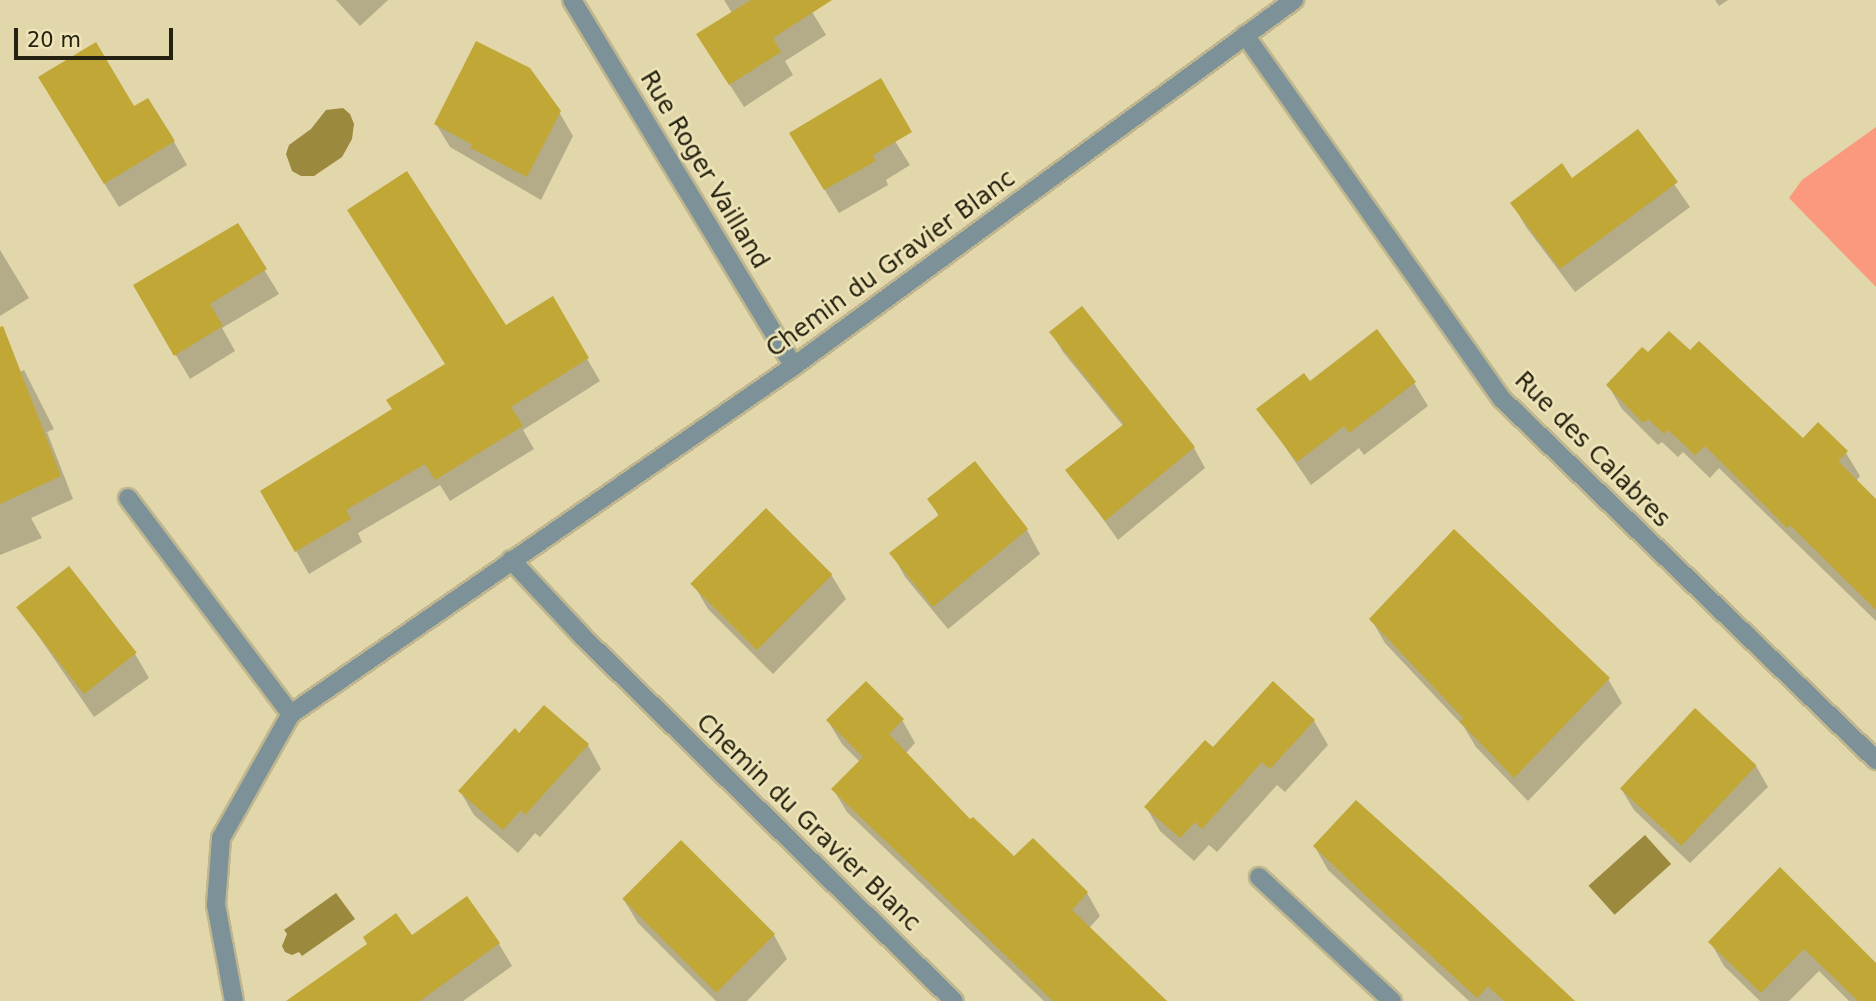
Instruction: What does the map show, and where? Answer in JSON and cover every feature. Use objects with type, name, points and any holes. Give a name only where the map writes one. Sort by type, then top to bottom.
[{"type":"street","name":"Rue Roger Vailland","points":[[572,0],[794,366]]},
{"type":"street","name":"Chemin du Gravier Blanc","points":[[234,1001],[216,905],[221,838],[291,714],[794,366],[1294,0]]},
{"type":"street","name":"Rue des Calabres","points":[[1245,35],[1502,399],[1876,760]]},
{"type":"street","points":[[128,498],[291,714]]},
{"type":"street","name":"Chemin du Gravier Blanc","points":[[511,560],[592,646],[954,1001]]},
{"type":"street","points":[[1259,877],[1392,1001]]},
{"type":"shaded area","points":[[343,108],[350,114],[354,124],[352,139],[342,157],[314,176],[301,176],[292,171],[286,154],[289,145],[311,129],[326,110]]},
{"type":"shaded area","points":[[1876,127],[1876,287],[1789,198],[1802,180]]},
{"type":"shaded area","points":[[1645,835],[1671,864],[1615,915],[1589,886]]},
{"type":"shaded area","points":[[336,893],[355,919],[302,956],[299,952],[292,955],[285,952],[282,946],[287,934],[284,930]]},
{"type":"building","points":[[751,0],[832,0],[773,38],[781,52],[729,85],[696,34]]},
{"type":"building","points":[[476,41],[530,68],[561,111],[527,177],[469,147],[473,145],[434,124]]},
{"type":"building","points":[[96,42],[134,106],[148,98],[175,141],[104,184],[38,77]]},
{"type":"building","points":[[881,78],[912,132],[873,155],[876,161],[824,190],[789,133]]},
{"type":"building","points":[[1638,129],[1678,182],[1560,269],[1510,203],[1562,163],[1572,178]]},
{"type":"building","points":[[407,171],[506,325],[553,296],[589,358],[511,407],[523,426],[435,480],[425,464],[346,510],[351,519],[295,552],[260,491],[392,409],[386,400],[445,364],[347,210]]},
{"type":"building","points":[[238,223],[267,269],[210,304],[223,326],[174,356],[133,285]]},
{"type":"building","points":[[1082,306],[1195,447],[1105,521],[1065,470],[1124,424],[1049,332]]},
{"type":"building","points":[[3,326],[61,476],[0,504],[0,327]]},
{"type":"building","points":[[1377,329],[1416,382],[1349,433],[1344,426],[1297,462],[1256,409],[1304,373],[1310,381]]},
{"type":"building","points":[[1669,331],[1690,350],[1699,341],[1803,438],[1818,422],[1848,451],[1838,461],[1876,499],[1876,610],[1790,525],[1787,528],[1705,446],[1695,455],[1668,430],[1664,434],[1648,419],[1643,423],[1606,385],[1642,347],[1648,352]]},
{"type":"building","points":[[975,461],[1028,529],[933,607],[889,553],[939,515],[927,499]]},
{"type":"building","points":[[766,508],[832,574],[757,650],[690,584]]},
{"type":"building","points":[[1454,529],[1610,678],[1514,778],[1460,722],[1463,718],[1369,619]]},
{"type":"building","points":[[69,566],[137,653],[84,694],[16,607]]},
{"type":"building","points":[[866,681],[904,719],[889,734],[970,819],[973,817],[1014,856],[1033,838],[1088,892],[1072,910],[1167,1001],[1053,1001],[831,789],[863,757],[826,720]]},
{"type":"building","points":[[1273,681],[1315,720],[1270,769],[1262,762],[1202,829],[1195,822],[1180,838],[1144,807],[1205,740],[1213,747]]},
{"type":"building","points":[[544,705],[589,744],[525,815],[521,810],[503,830],[458,791],[515,728],[519,733]]},
{"type":"building","points":[[1695,708],[1756,765],[1681,846],[1620,788]]},
{"type":"building","points":[[1356,800],[1575,1001],[1504,1001],[1488,986],[1477,998],[1382,911],[1313,846]]},
{"type":"building","points":[[681,840],[775,934],[716,993],[622,899]]},
{"type":"building","points":[[1780,867],[1876,963],[1876,1001],[1858,1001],[1804,949],[1761,993],[1708,942]]},
{"type":"building","points":[[467,896],[500,943],[420,1001],[286,1001],[367,944],[363,937],[396,913],[412,935]]}]
